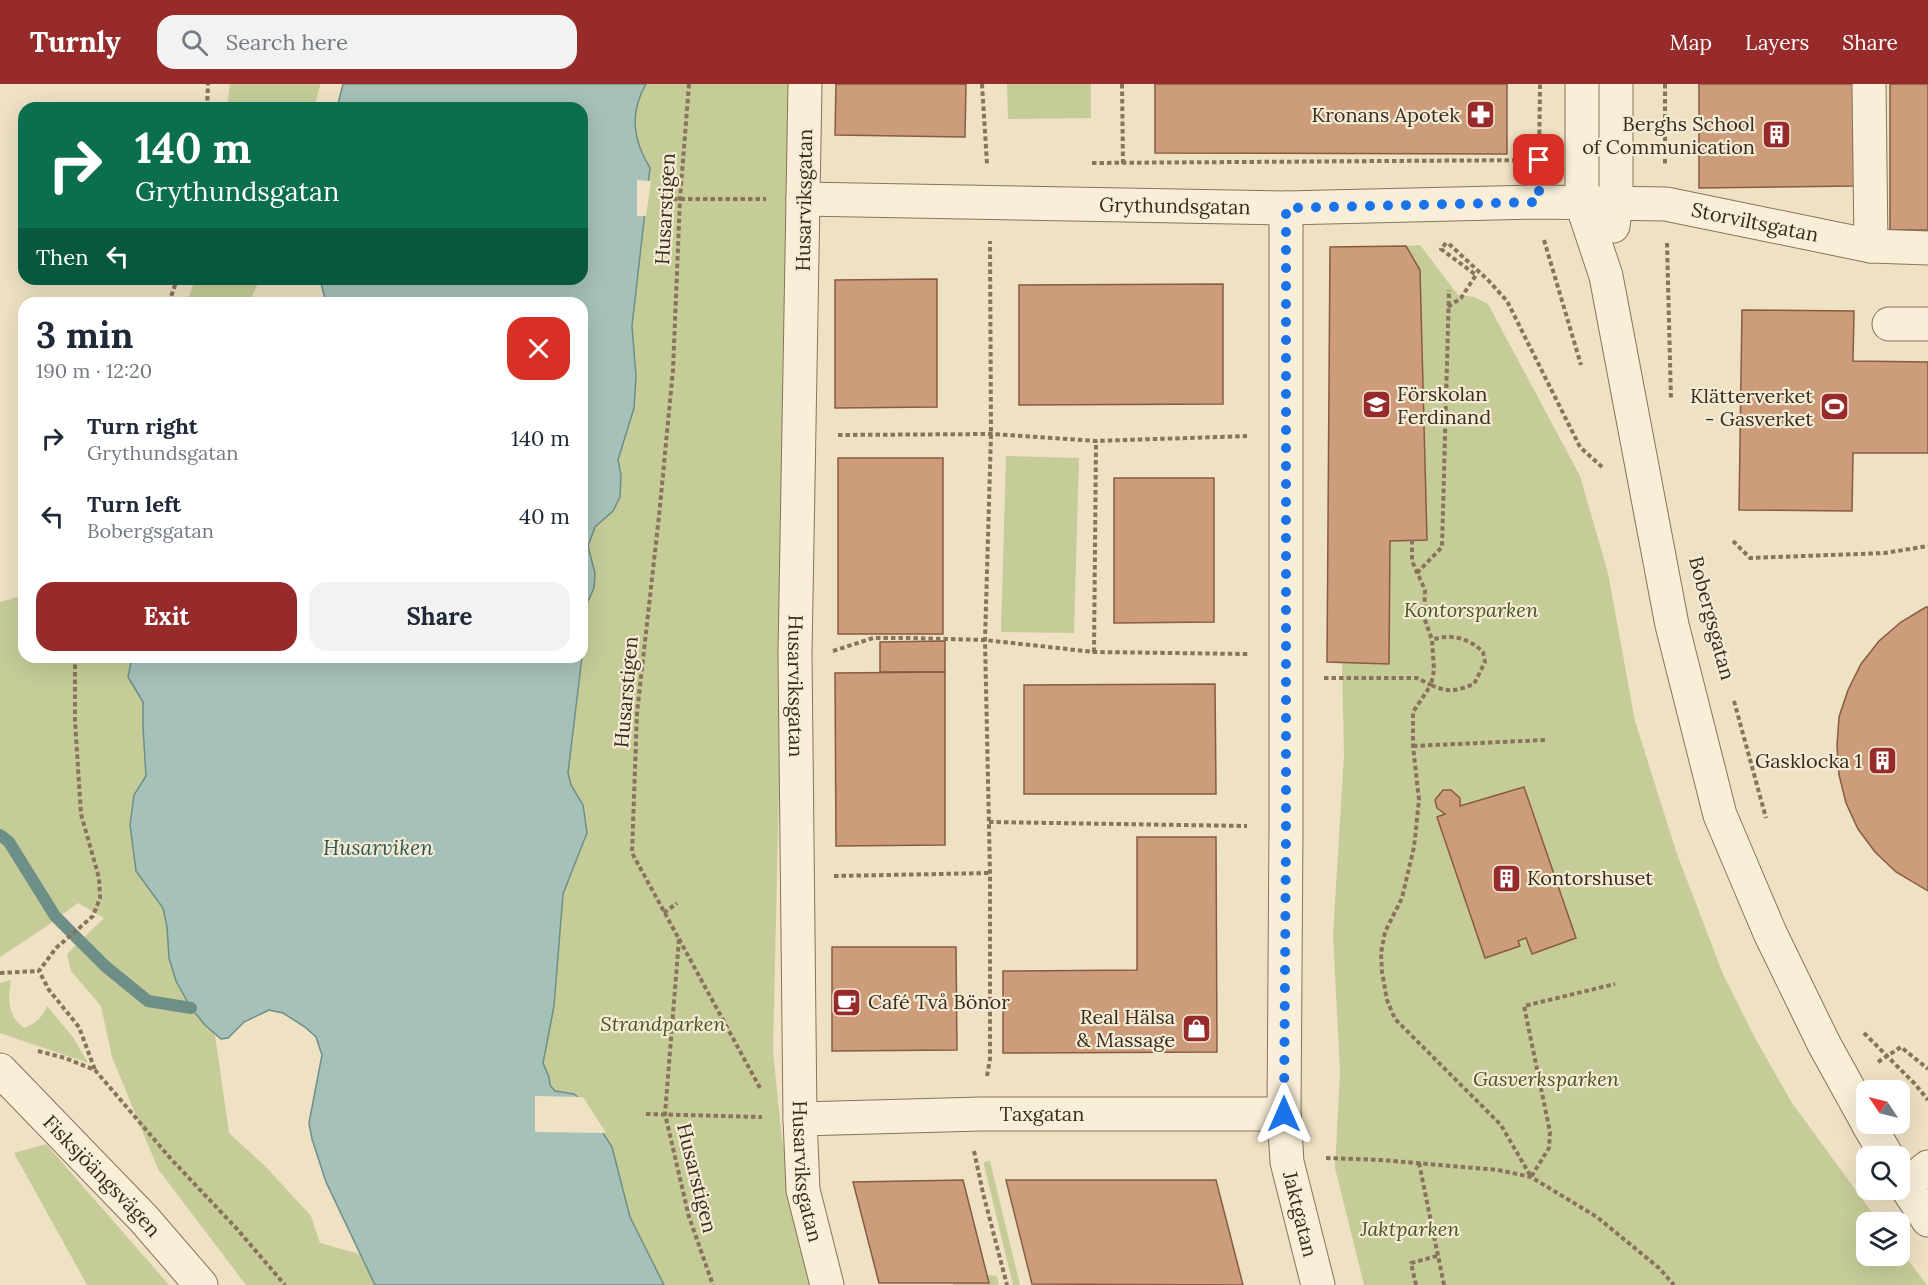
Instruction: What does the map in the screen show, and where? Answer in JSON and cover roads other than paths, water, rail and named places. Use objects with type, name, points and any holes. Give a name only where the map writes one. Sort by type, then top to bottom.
[{"type":"street","name":"Husarviksgatan","points":[[805,84],[795,654],[800,954],[788,1118],[827,1285]]},
{"type":"street","name":"Bobergsgatan","points":[[1582,84],[1582,204],[1606,276],[1672,625],[1720,815],[1770,933],[1824,1044],[1856,1102]]},
{"type":"street","name":"Bobergsgatan","points":[[1606,276],[1616,204],[1616,84]]},
{"type":"street","points":[[1869,84],[1871,246]]},
{"type":"street","name":"Grythundsgatan","points":[[803,199],[1286,208],[1539,202],[1582,204]]},
{"type":"street","name":"Storviltsgatan","points":[[1582,204],[1665,204],[1871,246],[1928,248]]},
{"type":"street","name":"Jaktgatan","points":[[1286,208],[1284,1114],[1287,1162],[1318,1285]]},
{"type":"street","points":[[1889,324],[1928,324]]},
{"type":"street","name":"Fisksjöängsvägen","points":[[0,1070],[144,1219],[201,1285]]},
{"type":"street","name":"Taxgatan","points":[[788,1118],[981,1114],[1240,1112],[1284,1114]]},
{"type":"street","points":[[1911,1176],[1928,1220]]},
{"type":"water","points":[[343,84],[646,84],[635,116],[637,137],[650,168],[632,326],[636,376],[634,408],[618,460],[621,475],[620,497],[613,511],[595,527],[588,546],[588,297],[324,297],[322,285],[588,285],[588,102],[338,102]]},
{"type":"water","points":[[588,546],[595,573],[594,588],[588,601]]},
{"type":"water","name":"Husarviken","points":[[131,663],[581,663],[568,773],[571,785],[583,805],[587,833],[563,894],[554,1006],[543,1063],[550,1085],[555,1091],[574,1094],[582,1100],[612,1147],[630,1217],[664,1285],[375,1285],[326,1182],[312,1139],[309,1123],[322,1055],[316,1037],[283,1013],[269,1010],[244,1022],[228,1038],[221,1039],[191,1008],[176,981],[169,958],[163,908],[136,871],[130,825],[134,795],[146,776],[143,702],[128,677]]},
{"type":"waterway","points":[[0,835],[9,842],[55,916],[105,966],[148,1001],[191,1008]]},
{"type":"place","name":"Kronans Apotek","points":[[1481,115]]},
{"type":"place","name":"Berghs School of Communication","points":[[1776,135]]},
{"type":"place","name":"Förskolan Ferdinand","points":[[1376,405]]},
{"type":"place","name":"Klätterverket - Gasverket","points":[[1834,407]]},
{"type":"place","name":"Gasklocka 1","points":[[1883,761]]},
{"type":"place","name":"Kontorshuset","points":[[1506,878]]},
{"type":"place","name":"Café Två Bönor","points":[[847,1002]]},
{"type":"place","name":"Real Hälsa & Massage","points":[[1196,1028]]},
{"type":"park label","name":"Kontorsparken","points":[[1471,610]]},
{"type":"park label","name":"Strandparken","points":[[663,1024]]},
{"type":"park label","name":"Gasverksparken","points":[[1546,1079]]},
{"type":"park label","name":"Jaktparken","points":[[1410,1229]]}]
